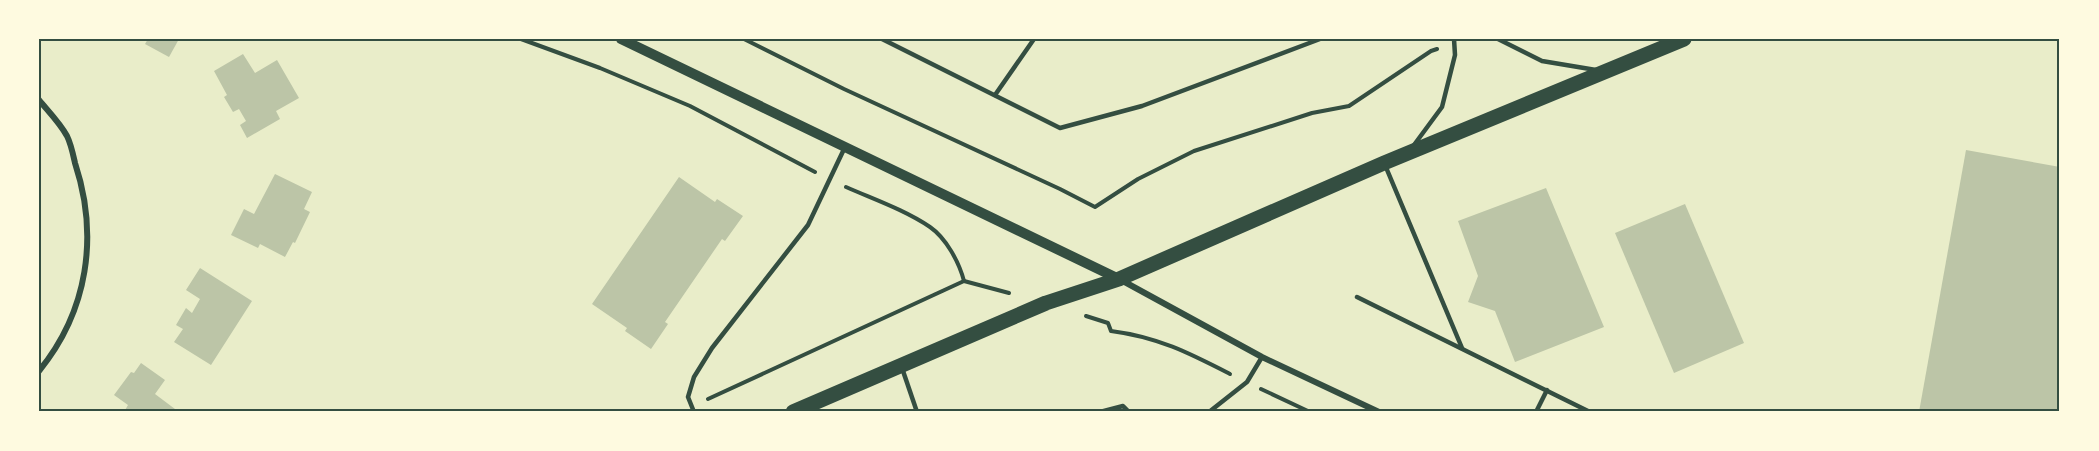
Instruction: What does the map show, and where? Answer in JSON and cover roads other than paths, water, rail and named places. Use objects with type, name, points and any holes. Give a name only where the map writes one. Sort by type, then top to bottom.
[{"type":"main road","points":[[793,412],[1046,303],[1119,279],[1384,163],[1684,39]]},
{"type":"street","points":[[621,39],[1119,279],[1262,357],[1380,412]]},
{"type":"street","points":[[39,100],[67,136],[82,183],[88,227],[86,274],[75,309],[54,352],[39,370]]},
{"type":"lane","points":[[882,39],[1060,128],[1142,106],[1320,39]]},
{"type":"lane","points":[[995,95],[1034,39]]},
{"type":"lane","points":[[1498,39],[1542,61],[1605,72]]},
{"type":"lane","points":[[1408,153],[1442,106],[1455,56],[1454,42]]},
{"type":"lane","points":[[694,412],[688,397],[694,376],[712,348],[808,225],[845,147]]},
{"type":"lane","points":[[1384,163],[1463,349]]},
{"type":"lane","points":[[1358,297],[1590,412]]},
{"type":"lane","points":[[1209,412],[1247,382],[1262,357]]},
{"type":"lane","points":[[901,365],[917,412]]},
{"type":"lane","points":[[1536,412],[1546,390]]},
{"type":"lane","points":[[1100,412],[1123,406],[1129,412]]}]
